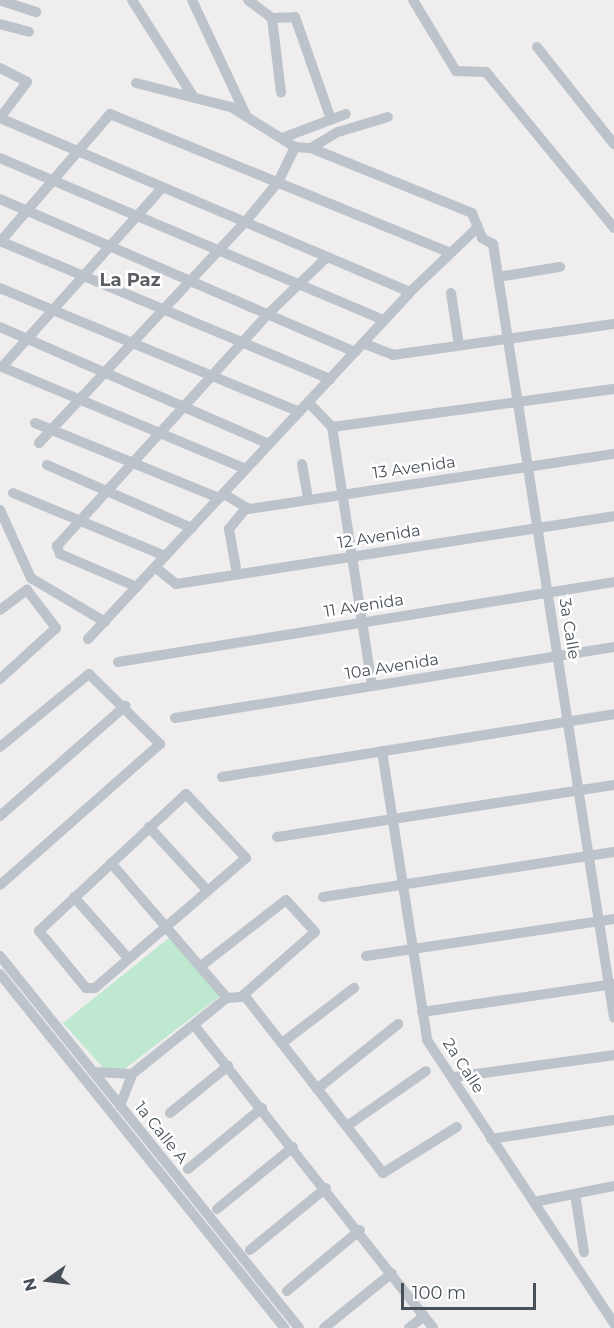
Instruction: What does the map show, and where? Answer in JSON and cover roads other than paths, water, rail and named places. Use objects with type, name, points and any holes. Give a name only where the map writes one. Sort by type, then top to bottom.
[{"type":"street","points":[[132,0],[193,96]]},
{"type":"street","points":[[193,0],[245,113]]},
{"type":"street","points":[[248,0],[272,18],[295,17],[331,119]]},
{"type":"street","points":[[413,0],[456,71],[486,72],[614,228]]},
{"type":"street","points":[[1,2],[36,12]]},
{"type":"street","points":[[272,18],[281,92]]},
{"type":"street","points":[[0,24],[30,32]]},
{"type":"street","points":[[537,47],[614,144]]},
{"type":"street","points":[[0,68],[27,82],[0,118],[410,292]]},
{"type":"street","points":[[88,639],[410,292],[478,226],[472,213],[311,148],[295,147],[285,137],[245,113],[193,96],[136,83]]},
{"type":"street","points":[[285,137],[346,114]]},
{"type":"street","points":[[330,379],[0,241],[55,182],[104,119],[117,115],[450,253]]},
{"type":"street","points":[[311,148],[338,132],[388,117]]},
{"type":"street","points":[[39,443],[246,221],[278,182],[295,147]]},
{"type":"street","points":[[0,158],[217,252],[384,320]]},
{"type":"street","points":[[162,188],[107,244],[83,275],[23,338],[2,367],[160,438],[246,469]]},
{"type":"street","points":[[0,199],[355,352]]},
{"type":"street","name":"3a Calle","points":[[478,226],[482,238],[493,244],[611,985],[614,1018]]},
{"type":"street","points":[[137,587],[57,551],[133,465],[190,406],[268,314],[327,258]]},
{"type":"street","points":[[498,277],[560,267]]},
{"type":"street","points":[[0,288],[299,412]]},
{"type":"street","points":[[451,293],[459,345]]},
{"type":"street","points":[[364,344],[393,355],[614,324]]},
{"type":"street","points":[[0,327],[190,406],[269,444]]},
{"type":"street","points":[[333,427],[614,389]]},
{"type":"street","points":[[308,402],[333,427],[372,685]]},
{"type":"street","points":[[36,423],[133,465],[221,496],[245,509],[229,529],[237,574]]},
{"type":"street","name":"13 Avenida","points":[[245,509],[614,454]]},
{"type":"street","points":[[302,464],[308,499]]},
{"type":"street","points":[[47,465],[107,495],[192,528]]},
{"type":"street","points":[[13,493],[79,525],[165,556]]},
{"type":"street","points":[[0,510],[31,578],[105,622]]},
{"type":"street","name":"12 Avenida","points":[[155,567],[176,584],[614,516]]},
{"type":"street","name":"11 Avenida","points":[[118,662],[614,582]]},
{"type":"street","points":[[0,610],[27,591],[56,628],[0,679]]},
{"type":"street","name":"10a Avenida","points":[[175,718],[614,647]]},
{"type":"street","points":[[0,747],[85,675],[95,676],[159,739],[158,751],[0,885]]},
{"type":"street","points":[[0,816],[126,706]]},
{"type":"street","points":[[222,777],[614,714]]},
{"type":"street","name":"2a Calle","points":[[382,751],[428,1040],[614,1324]]},
{"type":"street","points":[[277,837],[614,784]]},
{"type":"street","points":[[186,794],[246,858],[95,988],[86,988],[39,931],[149,827],[186,794]]},
{"type":"street","points":[[149,827],[207,890]]},
{"type":"street","points":[[323,897],[614,852]]},
{"type":"street","points":[[111,863],[227,998]]},
{"type":"street","points":[[74,897],[128,958]]},
{"type":"street","points":[[120,1106],[132,1074],[227,998],[244,994],[313,939],[313,927],[292,904],[279,902],[201,966]]},
{"type":"street","points":[[366,956],[614,919]]},
{"type":"street","name":"1a Calle A","points":[[0,956],[13,981],[285,1328]]},
{"type":"street","name":"1a Calle A","points":[[0,974],[13,981],[93,1072],[299,1328]]},
{"type":"street","points":[[422,1012],[611,985]]},
{"type":"street","points":[[282,1043],[354,988]]},
{"type":"street","points":[[244,994],[383,1173],[458,1127]]},
{"type":"street","points":[[194,1024],[360,1230],[433,1328]]},
{"type":"street","points":[[317,1089],[398,1024]]},
{"type":"street","points":[[454,1077],[614,1055]]},
{"type":"street","points":[[170,1113],[228,1066]]},
{"type":"street","points":[[347,1126],[426,1071]]},
{"type":"street","points":[[93,1072],[132,1074]]},
{"type":"street","points":[[188,1169],[262,1108]]},
{"type":"street","points":[[491,1139],[614,1120]]},
{"type":"street","points":[[217,1209],[293,1148]]},
{"type":"street","points":[[534,1202],[614,1186]]},
{"type":"street","points":[[250,1250],[326,1188]]},
{"type":"street","points":[[575,1194],[584,1252]]},
{"type":"street","points":[[287,1291],[360,1230]]},
{"type":"street","points":[[324,1328],[392,1274]]},
{"type":"street","points":[[409,1328],[424,1316]]},
{"type":"district","name":"La Paz","points":[[130,280]]}]
